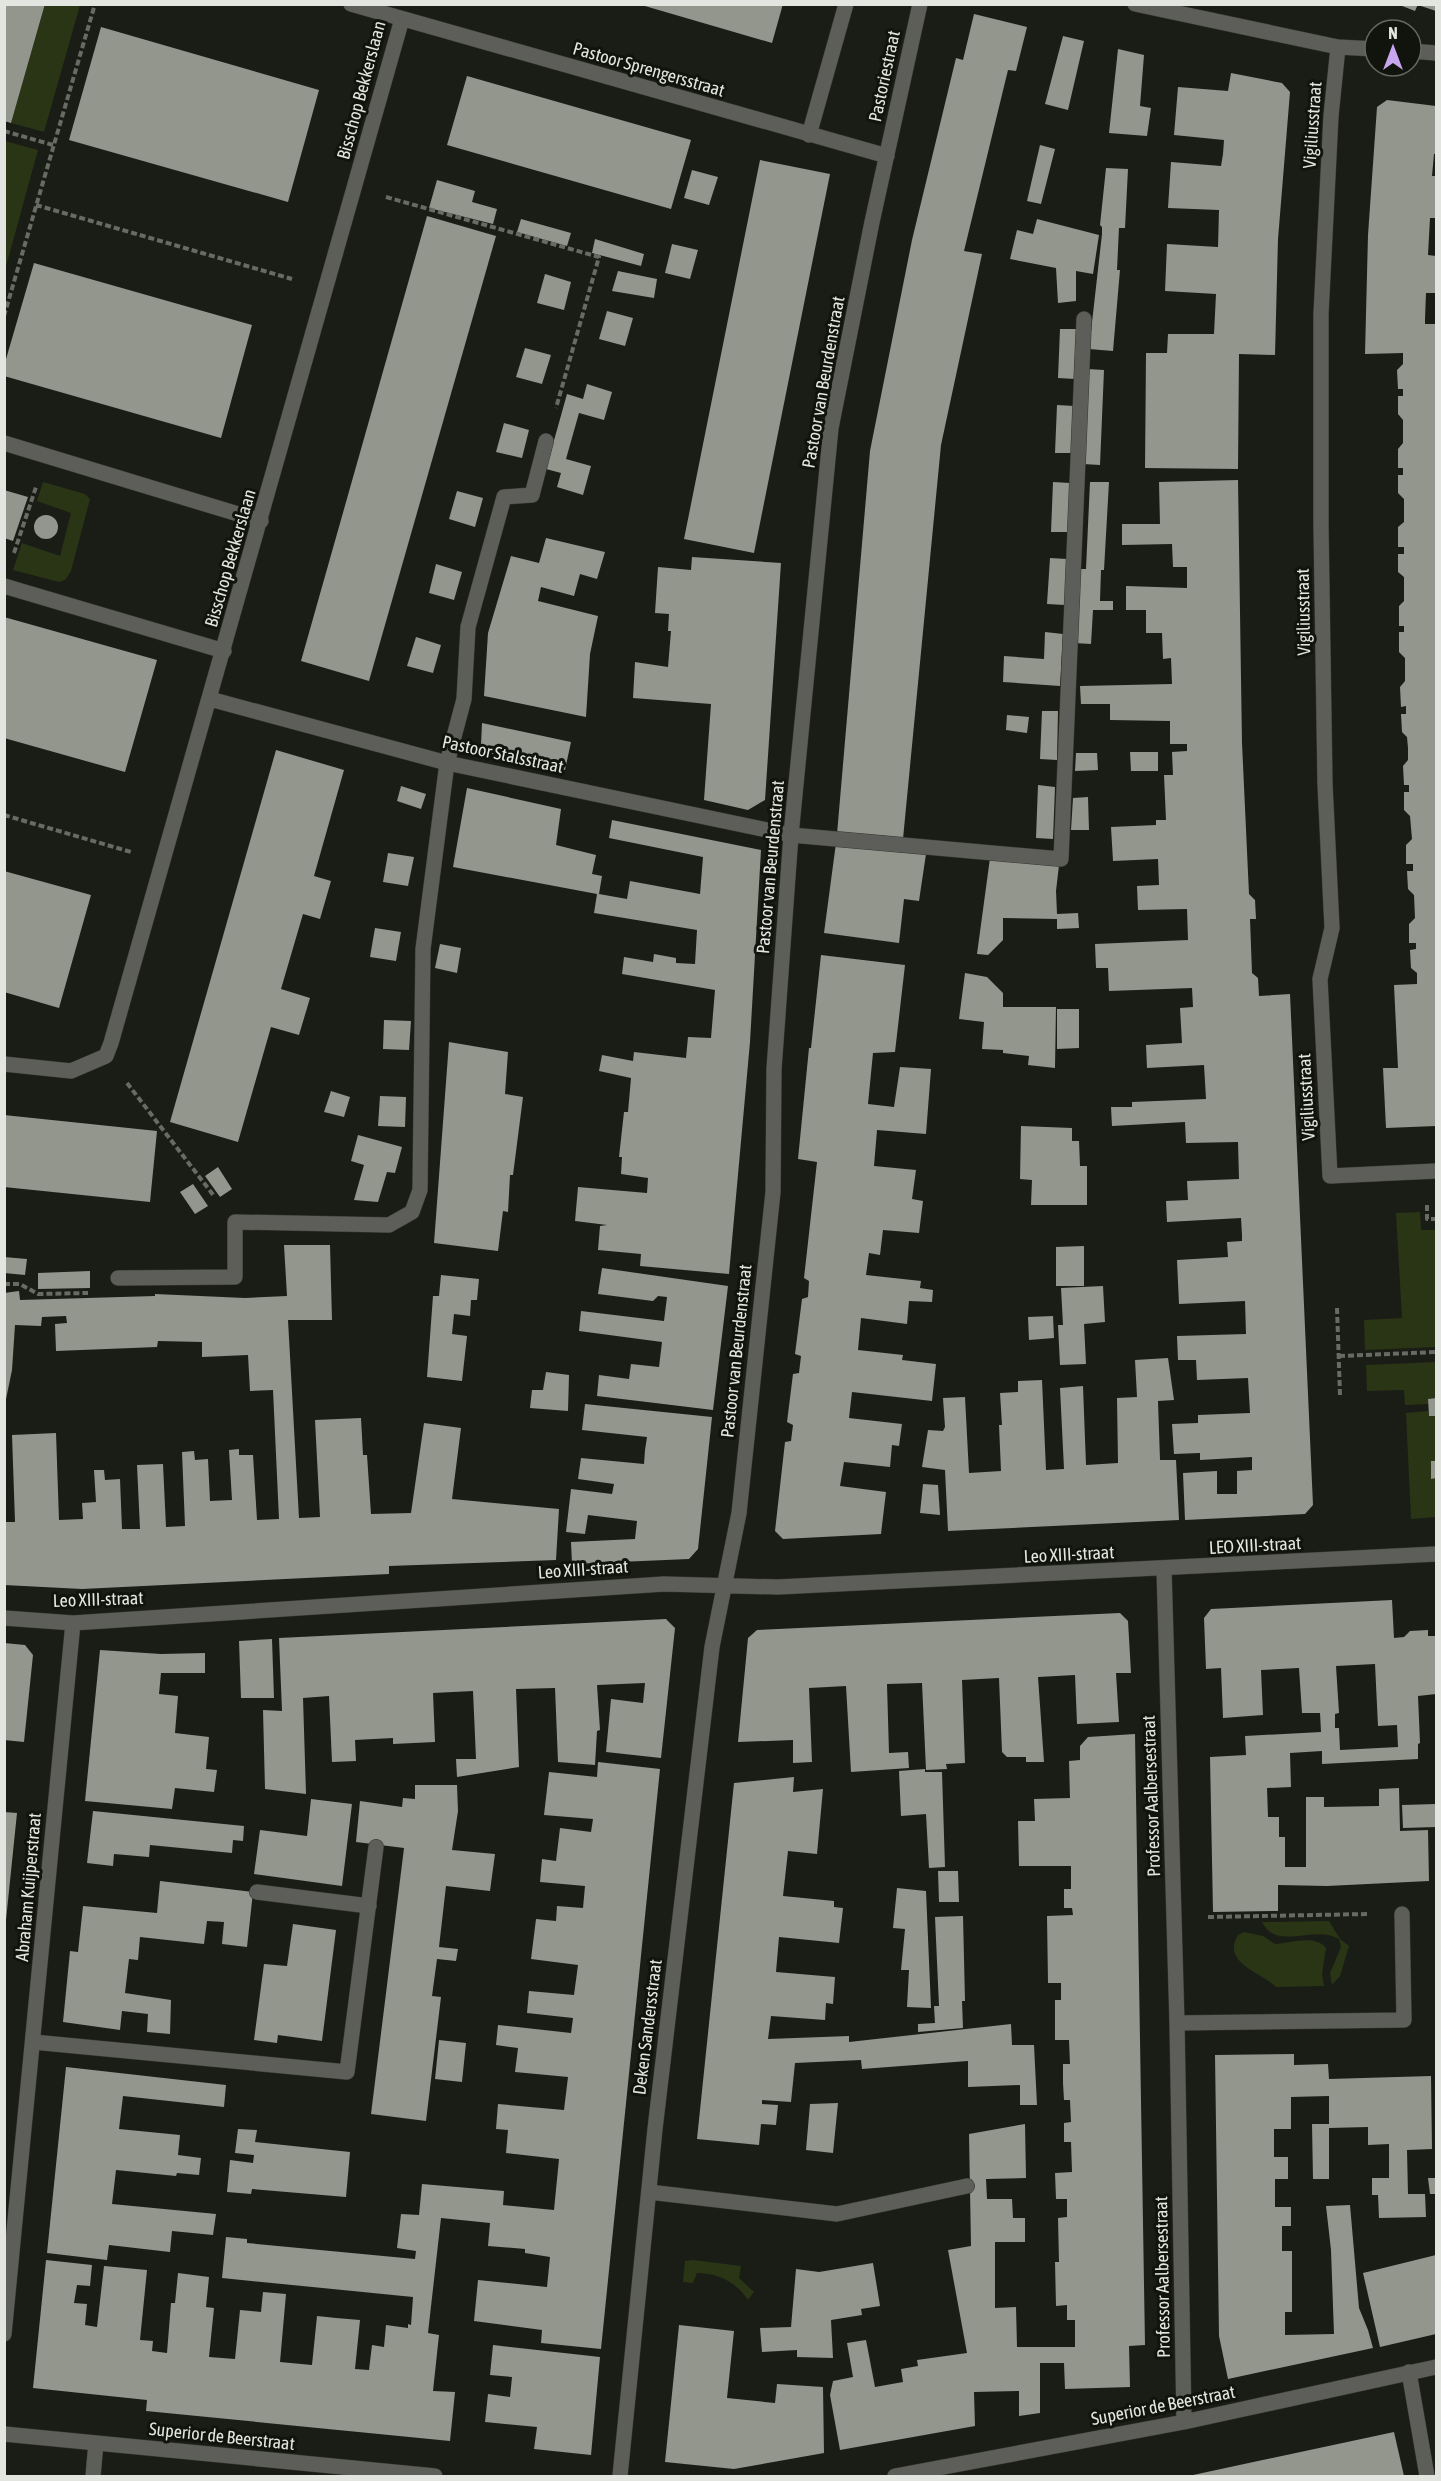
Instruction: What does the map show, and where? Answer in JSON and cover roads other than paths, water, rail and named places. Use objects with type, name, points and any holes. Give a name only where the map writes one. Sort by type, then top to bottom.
[{"type":"street","name":"Bisschop Bekkerslaan","points":[[4,1064],[71,1071],[106,1056],[224,651],[402,19],[351,4]]},
{"type":"street","points":[[809,135],[846,4]]},
{"type":"street","name":"Pastoriestraat","points":[[887,156],[920,4]]},
{"type":"street","points":[[1135,4],[1338,47],[1363,48]]},
{"type":"street","name":"Pastoor Sprengersstraat","points":[[402,19],[887,156]]},
{"type":"street","name":"Vigiliusstraat","points":[[1338,47],[1331,116],[1321,314],[1321,537],[1325,784],[1332,928],[1320,979],[1330,1176],[1437,1171]]},
{"type":"street","name":"Pastoor van Beurdenstraat","points":[[724,1584],[739,1513],[772,1192],[774,1069],[791,834],[831,428],[887,156]]},
{"type":"street","name":"Pastoor Stalsstraat","points":[[210,699],[447,763],[791,834],[1061,859],[1084,318]]},
{"type":"street","points":[[118,1278],[235,1277],[235,1222],[389,1225],[412,1212],[420,1190],[423,949],[447,763],[465,699],[468,627],[504,497],[532,495],[546,441]]},
{"type":"street","points":[[4,443],[261,521]]},
{"type":"street","points":[[4,586],[224,651]]},
{"type":"street","name":"LEO XIII-straat","points":[[1164,1569],[1437,1554]]},
{"type":"street","name":"Leo XIII-straat","points":[[4,1618],[73,1623],[664,1584],[778,1587],[1164,1569]]},
{"type":"street","name":"Professor Aalbersestraat","points":[[1164,1569],[1177,2023],[1184,2422]]},
{"type":"street","name":"Deken Sandersstraat","points":[[620,2476],[649,2192],[712,1647],[724,1584]]},
{"type":"street","name":"Abraham Kuijperstraat","points":[[4,2334],[73,1623]]},
{"type":"street","points":[[33,2042],[347,2072],[376,1846]]},
{"type":"street","points":[[257,1892],[369,1906]]},
{"type":"street","points":[[1177,2023],[1404,2020],[1402,1914]]},
{"type":"street","points":[[649,2192],[837,2214],[966,2186]]},
{"type":"street","name":"Superior de Beerstraat","points":[[895,2476],[1184,2422],[1437,2367]]},
{"type":"street","points":[[1409,2373],[1424,2445],[1427,2476]]},
{"type":"street","name":"Superior de Beerstraat","points":[[4,2434],[435,2476]]},
{"type":"street","points":[[93,2476],[96,2443]]}]
